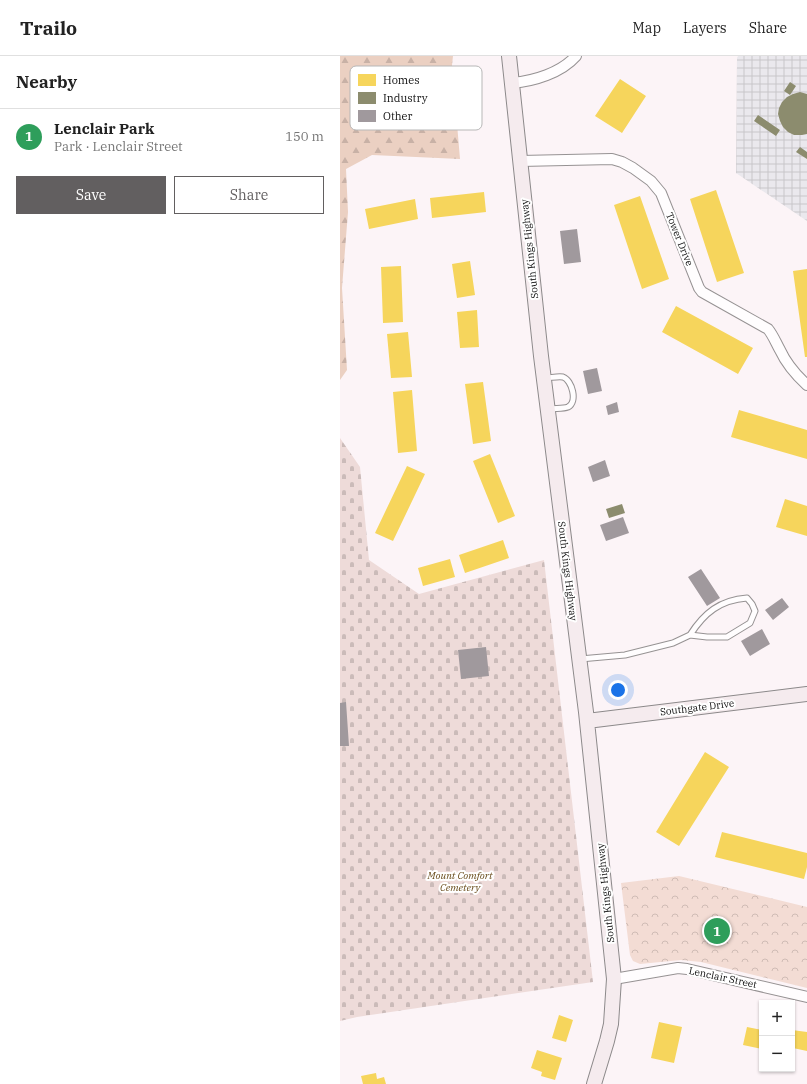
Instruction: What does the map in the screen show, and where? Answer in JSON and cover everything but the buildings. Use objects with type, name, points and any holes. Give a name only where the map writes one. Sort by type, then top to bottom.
[{"type":"main road","name":"South Kings Highway","points":[[509,56],[544,378],[587,721],[614,979],[610,1030],[594,1084]]},
{"type":"main road","name":"Southgate Drive","points":[[587,721],[807,694]]},
{"type":"street","points":[[512,82],[526,82],[552,73],[560,69],[576,56]]},
{"type":"street","name":"Tower Drive","points":[[520,161],[617,160],[651,181],[656,186],[663,198],[699,288],[702,292],[768,329],[791,368],[807,385]]},
{"type":"street","name":"Lenclair Street","points":[[614,979],[678,968],[807,997]]},
{"type":"lane","points":[[544,378],[561,377],[568,380],[571,386],[573,400],[572,404],[567,407],[548,409]]},
{"type":"lane","points":[[579,659],[625,655],[673,643],[690,635],[698,623],[709,612],[721,604],[734,599],[747,598],[752,604],[755,611],[750,623],[727,637],[690,635]]},
{"type":"shaded area","points":[[738,56],[807,56],[807,221],[736,173]]},
{"type":"green space","points":[[340,56],[453,56],[452,66],[350,66],[350,130],[458,130],[460,159],[372,155],[346,169],[348,212],[342,288],[347,370],[340,380]]},
{"type":"green space","name":"Mount Comfort Cemetery","points":[[340,438],[360,467],[369,560],[419,594],[544,560],[593,982],[357,1017],[340,1021]]},
{"type":"green space","points":[[679,876],[807,907],[807,988],[701,962],[681,960],[640,964],[633,961],[630,955],[621,883]]},
{"type":"place","name":"Lenclair Park","points":[[717,931]]}]
